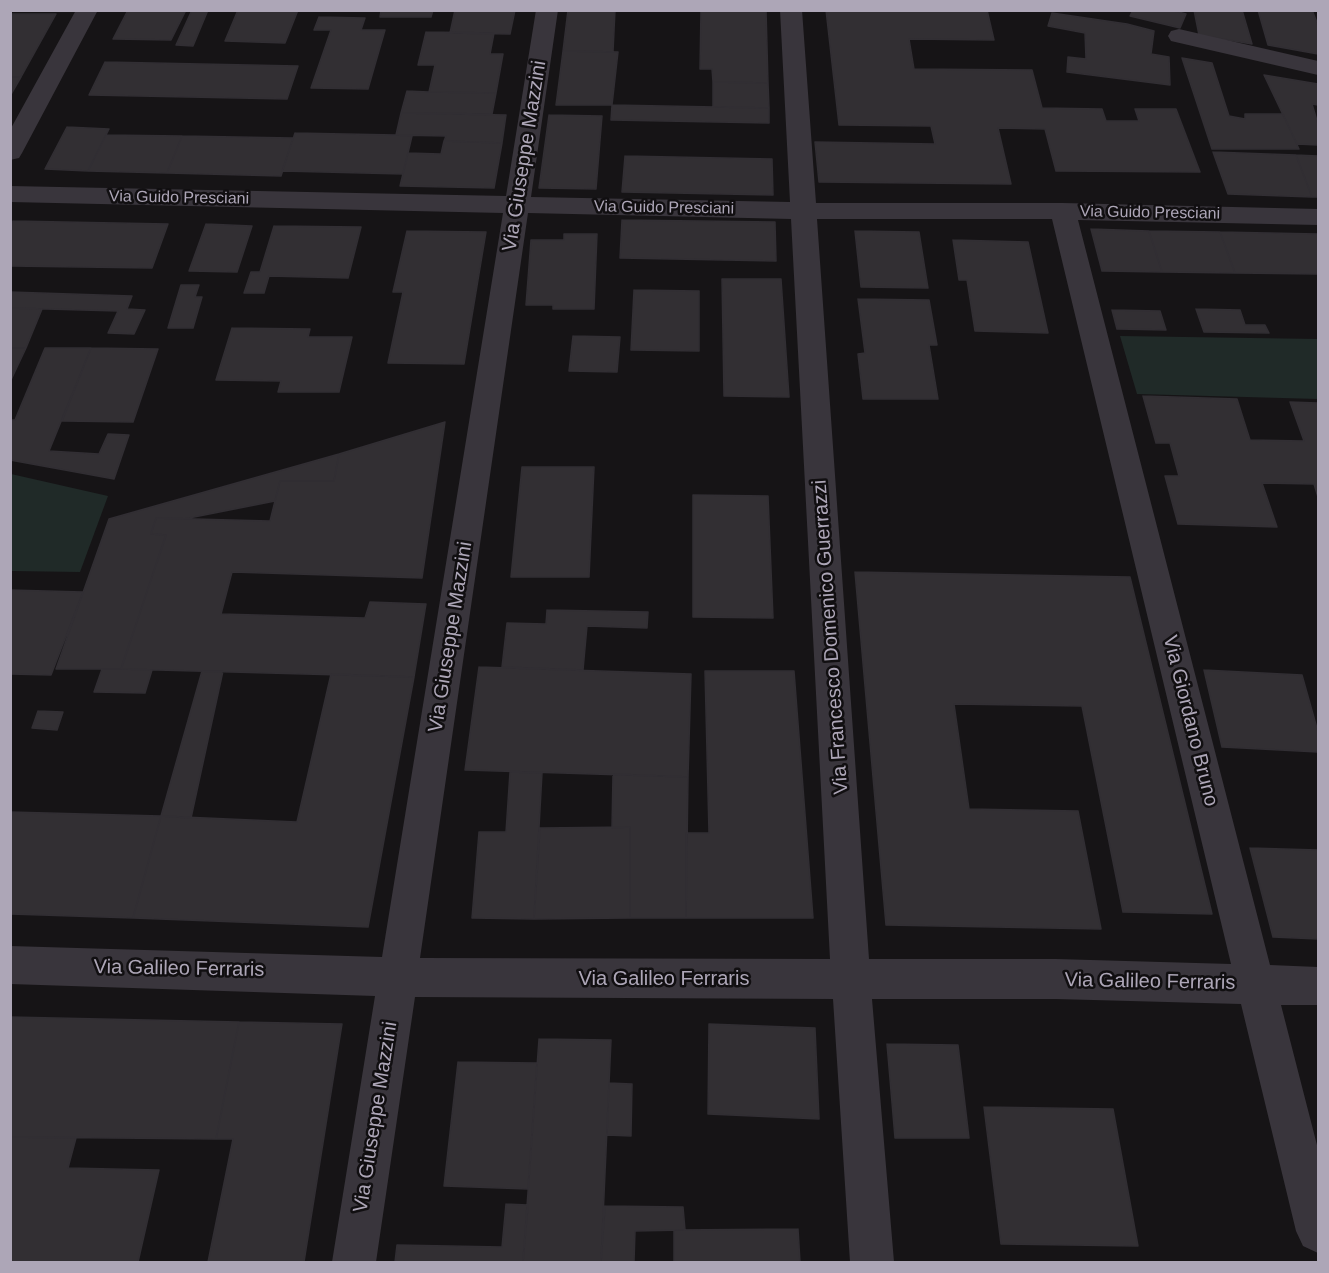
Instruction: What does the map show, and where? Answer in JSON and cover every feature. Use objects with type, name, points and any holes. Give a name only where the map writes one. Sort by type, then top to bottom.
[{"type":"street","points":[[10,153],[87,10]]},
{"type":"street","name":"Via Giuseppe Mazzini","points":[[354,1263],[547,10]]},
{"type":"street","name":"Via Francesco Domenico Guerrazzi","points":[[791,10],[872,1263]]},
{"type":"street","points":[[1179,36],[1318,68]]},
{"type":"street","name":"Via Guido Presciani","points":[[10,194],[805,211],[1063,211],[1318,217]]},
{"type":"street","name":"Via Giordano Bruno","points":[[1063,211],[1100,367],[1258,984],[1318,1231]]},
{"type":"street","name":"Via Galileo Ferraris","points":[[10,965],[477,979],[1056,979],[1318,986]]},
{"type":"shaded area","points":[[1120,336],[1318,339],[1318,399],[1137,394]]},
{"type":"shaded area","points":[[11,474],[108,496],[80,572],[11,571]]},
{"type":"building","points":[[128,10],[186,10],[171,40],[113,39]]},
{"type":"building","points":[[192,10],[208,10],[193,46],[176,45]]},
{"type":"building","points":[[238,10],[298,10],[285,43],[225,41]]},
{"type":"building","points":[[381,10],[433,10],[431,17],[380,17]]},
{"type":"building","points":[[455,10],[515,10],[510,34],[450,33]]},
{"type":"building","points":[[568,10],[615,10],[613,52],[563,51]]},
{"type":"building","points":[[701,10],[766,10],[768,83],[713,82],[712,69],[700,69]]},
{"type":"building","points":[[826,10],[987,10],[994,40],[909,39],[914,69],[1032,70],[1042,108],[1102,109],[1106,121],[1139,121],[1135,109],[1176,109],[1200,172],[1056,171],[1045,129],[998,128],[1011,184],[819,182],[815,142],[935,144],[931,126],[839,125]]},
{"type":"building","points":[[1133,10],[1171,10],[1186,14],[1180,28],[1130,16]]},
{"type":"building","points":[[1194,10],[1242,10],[1252,44],[1199,35]]},
{"type":"building","points":[[1258,10],[1312,10],[1318,25],[1318,54],[1268,45]]},
{"type":"building","points":[[1052,13],[1127,24],[1154,31],[1151,54],[1169,57],[1170,85],[1067,72],[1068,57],[1086,59],[1085,33],[1048,26]]},
{"type":"building","points":[[10,14],[56,14],[21,77],[10,77]]},
{"type":"building","points":[[319,17],[365,18],[361,30],[385,30],[368,89],[311,88],[331,30],[314,30]]},
{"type":"building","points":[[426,32],[494,33],[490,54],[503,54],[496,93],[429,92],[435,65],[418,65]]},
{"type":"building","points":[[563,51],[618,52],[612,105],[556,105]]},
{"type":"building","points":[[1182,58],[1212,63],[1229,116],[1245,119],[1245,114],[1283,114],[1299,149],[1212,149]]},
{"type":"building","points":[[105,62],[298,66],[287,99],[89,95]]},
{"type":"building","points":[[1264,75],[1318,84],[1318,105],[1312,104],[1318,124],[1318,145],[1297,144]]},
{"type":"building","points":[[10,77],[21,77],[10,96]]},
{"type":"building","points":[[713,82],[768,83],[769,108],[713,107]]},
{"type":"building","points":[[407,91],[496,93],[492,114],[401,113]]},
{"type":"building","points":[[612,105],[769,108],[769,123],[611,120]]},
{"type":"building","points":[[401,113],[506,115],[502,143],[444,141],[446,136],[396,135]]},
{"type":"building","points":[[549,115],[602,116],[596,189],[539,188]]},
{"type":"building","points":[[67,127],[109,129],[88,171],[45,169]]},
{"type":"building","points":[[295,133],[412,136],[403,174],[282,171]]},
{"type":"building","points":[[106,135],[182,136],[167,173],[88,171]]},
{"type":"building","points":[[182,136],[293,138],[281,176],[167,173]]},
{"type":"building","points":[[444,141],[502,143],[494,188],[400,186],[408,153],[441,154]]},
{"type":"building","points":[[1213,152],[1296,155],[1312,197],[1228,194]]},
{"type":"building","points":[[1296,155],[1318,156],[1318,197],[1312,197]]},
{"type":"building","points":[[625,156],[772,159],[773,195],[622,192]]},
{"type":"building","points":[[622,220],[775,222],[776,261],[620,258]]},
{"type":"building","points":[[13,221],[168,224],[152,268],[10,266],[10,227]]},
{"type":"building","points":[[206,224],[252,226],[237,272],[189,271]]},
{"type":"building","points":[[274,226],[361,227],[348,278],[269,276],[264,293],[244,293],[251,272],[260,272]]},
{"type":"building","points":[[1091,229],[1149,231],[1162,272],[1102,271]]},
{"type":"building","points":[[407,231],[486,232],[464,364],[388,363],[403,292],[393,292]]},
{"type":"building","points":[[855,231],[919,232],[928,288],[861,287]]},
{"type":"building","points":[[1149,231],[1220,232],[1235,273],[1162,272]]},
{"type":"building","points":[[1220,232],[1318,234],[1318,274],[1235,273]]},
{"type":"building","points":[[564,234],[597,234],[594,309],[553,309],[553,305],[526,305],[531,240],[564,240]]},
{"type":"building","points":[[953,240],[1028,242],[1048,333],[975,331],[967,280],[959,280]]},
{"type":"building","points":[[722,279],[781,279],[789,397],[724,396]]},
{"type":"building","points":[[181,285],[199,285],[195,297],[202,297],[193,328],[168,328]]},
{"type":"building","points":[[634,290],[699,291],[699,351],[631,350]]},
{"type":"building","points":[[10,292],[132,296],[127,309],[145,310],[134,334],[108,333],[118,311],[10,308]]},
{"type":"building","points":[[858,299],[929,300],[937,345],[929,345],[938,399],[863,399],[858,354],[865,353]]},
{"type":"building","points":[[10,308],[42,309],[26,348],[10,348]]},
{"type":"building","points":[[1196,309],[1240,310],[1245,325],[1265,325],[1269,333],[1204,332]]},
{"type":"building","points":[[1112,310],[1160,311],[1166,330],[1117,329]]},
{"type":"building","points":[[232,328],[310,329],[308,337],[352,337],[339,392],[278,392],[281,381],[216,380]]},
{"type":"building","points":[[573,336],[620,337],[617,372],[569,371]]},
{"type":"building","points":[[10,348],[26,348],[10,382]]},
{"type":"building","points":[[45,348],[91,348],[49,451],[99,454],[108,434],[129,435],[114,479],[10,460],[10,420],[15,420]]},
{"type":"building","points":[[91,348],[158,349],[133,422],[62,421]]},
{"type":"building","points":[[1143,396],[1237,399],[1250,440],[1304,441],[1290,402],[1318,403],[1318,497],[1314,484],[1262,483],[1277,527],[1178,524],[1165,476],[1179,476],[1170,443],[1156,443]]},
{"type":"building","points":[[445,422],[422,578],[232,572],[221,614],[365,618],[370,602],[426,604],[414,677],[121,669],[166,535],[151,534],[156,518],[270,521],[280,481],[334,481],[339,454]]},
{"type":"building","points":[[339,454],[334,481],[280,481],[275,501],[184,519],[156,518],[151,534],[166,535],[121,669],[56,669],[109,519]]},
{"type":"building","points":[[522,467],[594,467],[589,577],[511,577]]},
{"type":"building","points":[[693,495],[768,496],[773,618],[693,617]]},
{"type":"building","points":[[855,572],[1130,577],[1212,914],[1123,912],[1082,706],[954,704],[969,809],[1078,811],[1101,929],[886,925]]},
{"type":"building","points":[[10,590],[83,592],[51,675],[10,674]]},
{"type":"building","points":[[547,610],[648,612],[647,628],[587,626],[583,670],[502,667],[507,623],[546,624]]},
{"type":"building","points":[[479,667],[691,674],[688,777],[465,770]]},
{"type":"building","points":[[102,669],[152,670],[145,693],[94,692]]},
{"type":"building","points":[[1204,670],[1302,675],[1318,732],[1318,752],[1222,747]]},
{"type":"building","points":[[202,671],[223,671],[191,818],[161,816]]},
{"type":"building","points":[[705,671],[794,671],[813,918],[686,918],[686,833],[709,833]]},
{"type":"building","points":[[331,674],[414,677],[368,927],[133,918],[161,816],[297,822]]},
{"type":"building","points":[[38,711],[63,712],[57,730],[32,728]]},
{"type":"building","points":[[510,772],[542,773],[534,919],[472,918],[479,832],[506,832]]},
{"type":"building","points":[[613,774],[688,777],[686,918],[630,918],[630,827],[612,828]]},
{"type":"building","points":[[10,812],[161,816],[133,918],[10,914]]},
{"type":"building","points":[[630,827],[630,918],[534,919],[540,828]]},
{"type":"building","points":[[1250,848],[1318,850],[1318,939],[1273,937]]},
{"type":"building","points":[[10,1017],[239,1022],[216,1139],[10,1137]]},
{"type":"building","points":[[239,1022],[342,1024],[304,1262],[208,1262],[233,1139],[216,1139]]},
{"type":"building","points":[[709,1024],[815,1028],[819,1119],[708,1114]]},
{"type":"building","points":[[539,1039],[611,1040],[601,1262],[523,1262]]},
{"type":"building","points":[[887,1044],[958,1045],[969,1138],[895,1138]]},
{"type":"building","points":[[458,1062],[537,1063],[528,1189],[444,1186]]},
{"type":"building","points":[[609,1083],[632,1084],[631,1136],[607,1135]]},
{"type":"building","points":[[984,1107],[1113,1109],[1138,1246],[1001,1244]]},
{"type":"building","points":[[10,1137],[76,1138],[68,1168],[159,1170],[138,1262],[10,1262]]},
{"type":"building","points":[[506,1204],[528,1205],[523,1262],[395,1262],[397,1245],[502,1247]]},
{"type":"building","points":[[605,1206],[683,1207],[685,1230],[635,1231],[634,1262],[601,1262]]},
{"type":"building","points":[[798,1229],[800,1262],[674,1262],[674,1230]]}]
